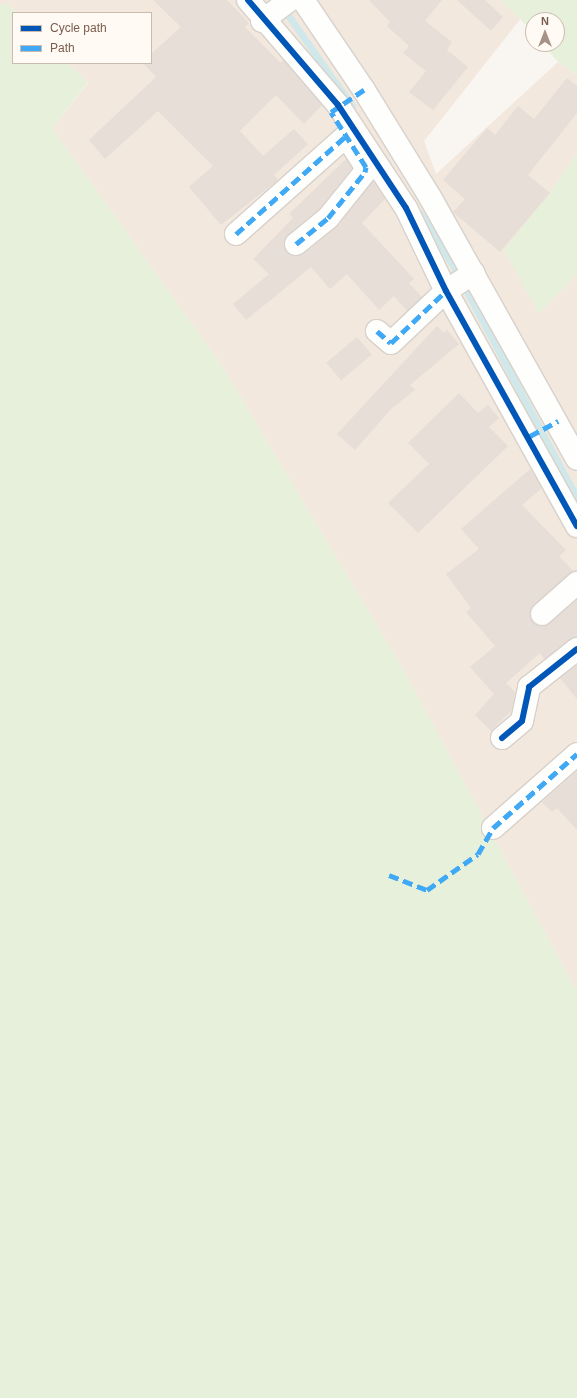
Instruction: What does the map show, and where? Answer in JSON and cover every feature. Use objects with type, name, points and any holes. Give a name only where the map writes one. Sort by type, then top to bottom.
[{"type":"street","points":[[248,0],[284,6],[350,98],[406,208],[460,282],[543,429],[577,459]]},
{"type":"street","points":[[284,6],[350,98],[460,282],[543,429],[577,526]]},
{"type":"street","points":[[296,244],[328,218],[365,172],[366,166],[331,112],[350,98]]},
{"type":"street","points":[[236,234],[346,136]]},
{"type":"street","points":[[377,331],[391,343],[460,282]]},
{"type":"street","points":[[542,614],[577,583]]},
{"type":"street","points":[[502,738],[522,721],[529,687],[577,649]]},
{"type":"street","points":[[494,828],[577,754]]},
{"type":"shaded area","points":[[0,0],[501,0],[522,17],[424,141],[436,174],[558,62],[577,75],[577,153],[550,193],[539,313],[577,273],[577,992],[403,669],[224,369],[52,128],[88,83],[69,64],[152,64],[152,12],[16,12],[6,3],[0,5]]},
{"type":"green space","points":[[501,0],[577,0],[577,75],[558,62],[550,52],[565,52],[565,12],[525,12],[525,24]]},
{"type":"green space","points":[[6,3],[16,12],[12,12],[12,64],[69,64],[88,82],[52,128],[224,369],[403,669],[577,992],[577,1398],[0,1398],[0,5]]},
{"type":"green space","points":[[577,153],[577,273],[539,314],[504,250],[550,193]]},
{"type":"building","points":[[153,0],[227,0],[249,23],[245,27],[281,63],[283,60],[322,105],[304,124],[276,95],[240,131],[263,156],[294,129],[308,144],[274,175],[278,180],[221,225],[189,187],[213,166],[158,111],[105,159],[89,140],[156,77],[144,64],[152,64],[152,53],[181,27]]},
{"type":"building","points":[[369,0],[442,0],[425,21],[452,42],[447,50],[468,67],[433,110],[409,92],[426,71],[403,53],[409,46],[387,26],[390,22]]},
{"type":"building","points":[[457,0],[485,0],[503,17],[491,31]]},
{"type":"building","points":[[567,78],[577,86],[577,113],[528,175],[550,193],[500,252],[453,212],[465,199],[443,180],[487,128],[495,135],[518,106],[534,119]]},
{"type":"building","points":[[346,159],[352,168],[319,209],[284,240],[286,252],[292,256],[304,254],[338,226],[373,181],[385,199],[362,223],[414,279],[409,283],[422,297],[407,311],[394,296],[379,310],[347,274],[330,289],[311,267],[246,320],[233,304],[269,274],[253,259],[293,218],[289,214]]},
{"type":"building","points":[[437,326],[444,333],[447,330],[459,344],[410,385],[415,390],[392,408],[355,450],[337,434]]},
{"type":"building","points":[[357,337],[372,355],[341,380],[326,363]]},
{"type":"building","points":[[459,393],[478,413],[488,405],[499,418],[489,427],[508,446],[418,533],[388,503],[429,464],[408,443]]},
{"type":"building","points":[[530,469],[542,488],[522,505],[566,550],[559,556],[573,571],[534,605],[530,617],[538,626],[545,626],[577,600],[577,637],[544,659],[540,653],[506,683],[515,692],[512,710],[491,731],[475,715],[494,694],[470,667],[495,646],[466,612],[471,608],[446,574],[479,549],[461,529]]},
{"type":"building","points":[[577,665],[577,699],[560,678]]},
{"type":"building","points":[[577,771],[577,830],[557,808],[552,812],[542,802]]},
{"type":"waterway","points":[[283,8],[352,106]]},
{"type":"waterway","points":[[420,213],[455,269],[577,498]]},
{"type":"marked path","points":[[296,244],[328,218],[365,172],[366,167],[331,112],[364,90]]},
{"type":"marked path","points":[[236,234],[346,136]]},
{"type":"marked path","points":[[377,331],[391,343],[446,291]]},
{"type":"marked path","points":[[530,436],[558,421]]},
{"type":"marked path","points":[[389,875],[427,890],[478,854],[493,828],[577,754]]},
{"type":"cycle path","points":[[248,0],[338,105],[406,208],[446,291],[577,526]]},
{"type":"cycle path","points":[[502,738],[522,721],[529,687],[577,649]]}]
